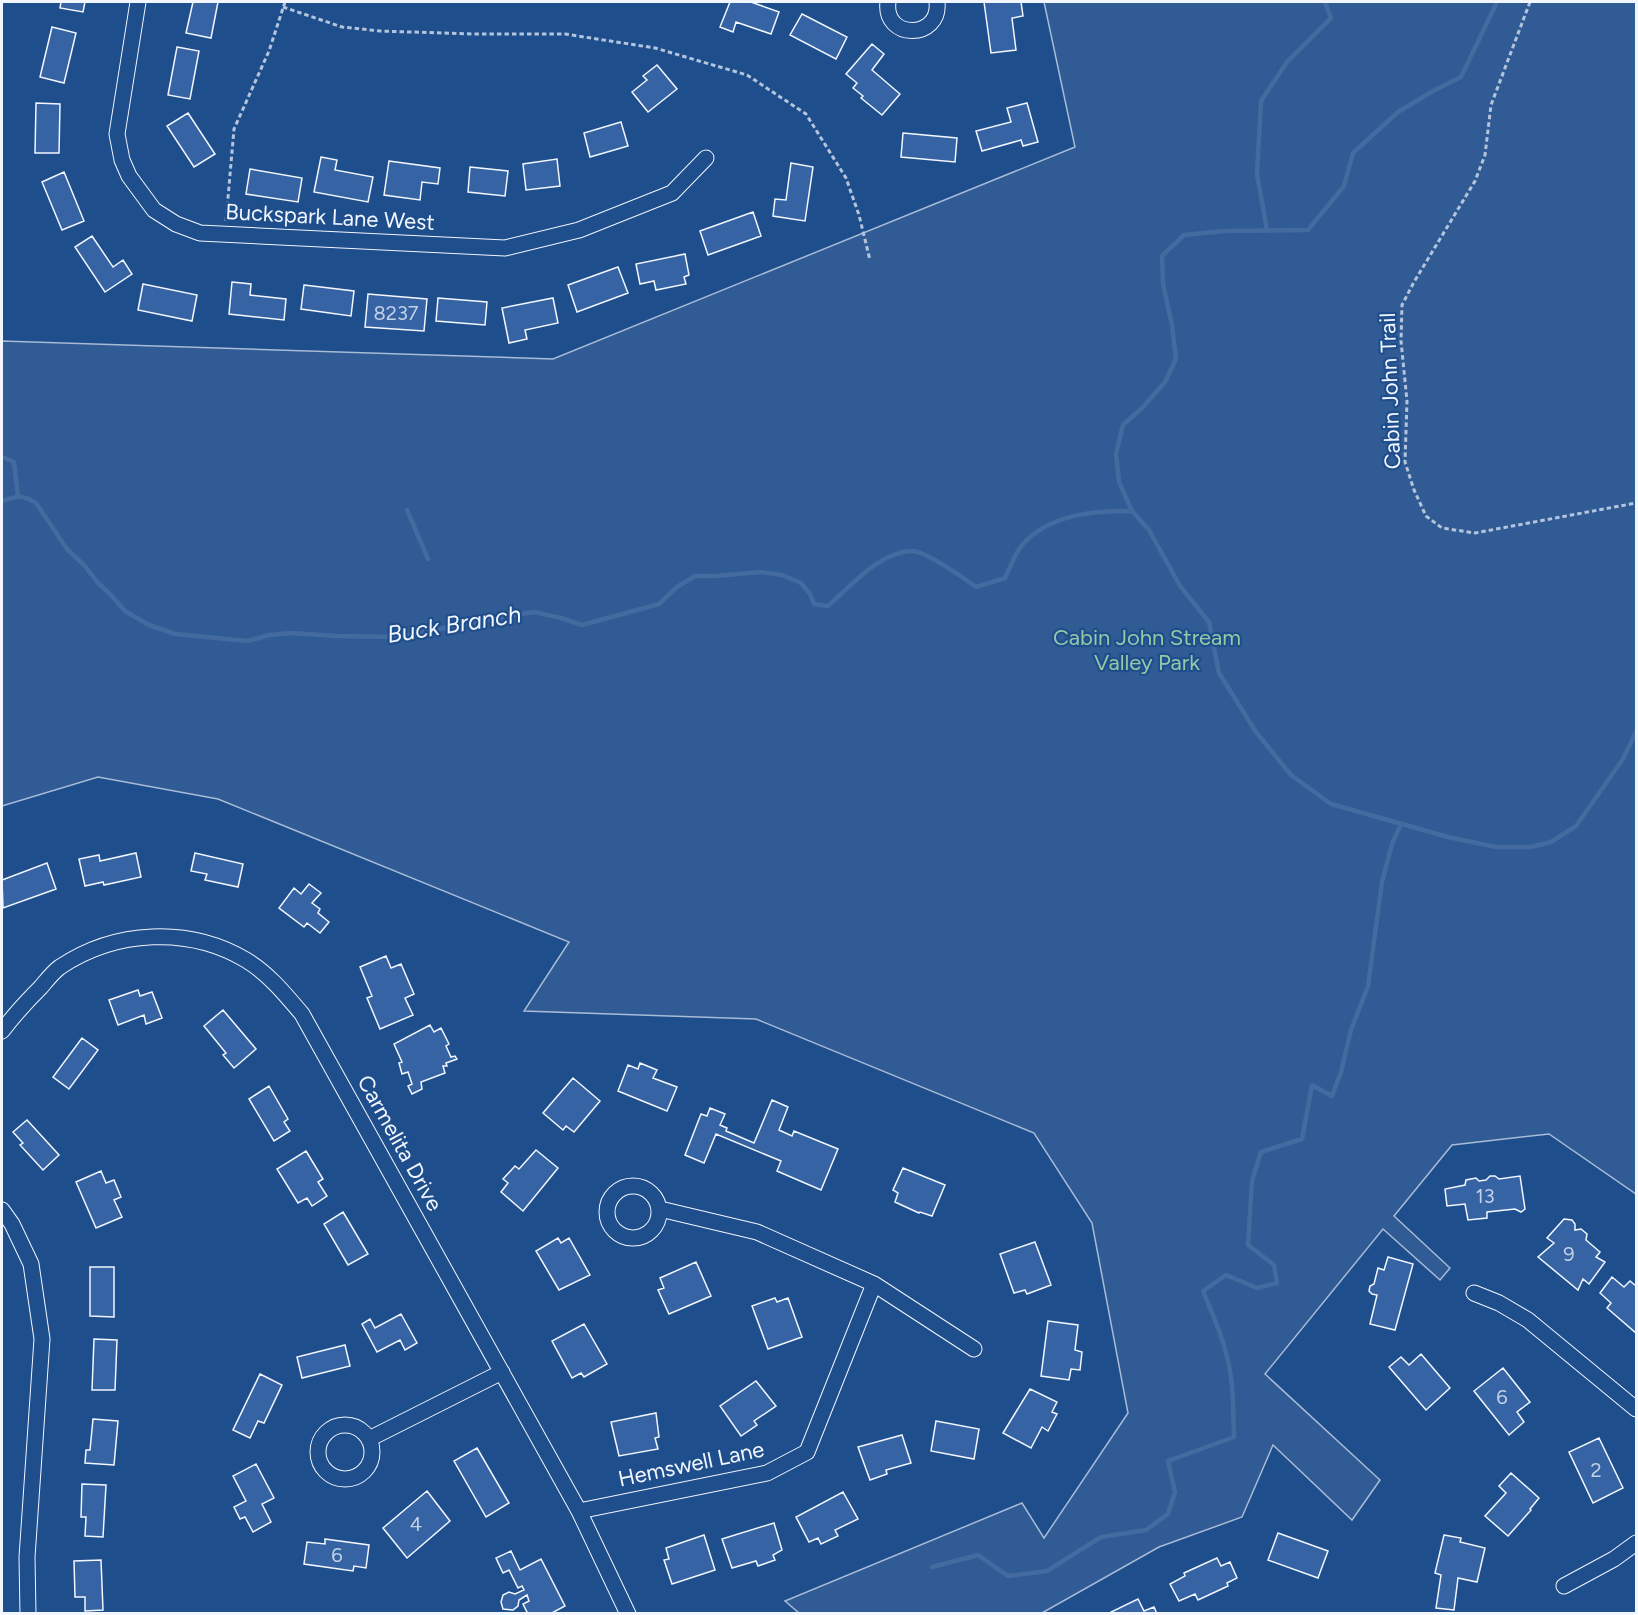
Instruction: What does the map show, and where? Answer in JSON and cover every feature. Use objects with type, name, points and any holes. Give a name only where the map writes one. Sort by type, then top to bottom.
[{"type":"street","name":"Buckspark Lane West","points":[[138,2],[117,134],[122,160],[129,176],[154,210],[176,224],[200,233],[506,248],[579,230],[672,194],[706,158]]},
{"type":"street","points":[[888,2],[888,14],[892,21],[897,26],[912,31],[920,30],[933,21],[937,2]]},
{"type":"street","name":"Carmelita Drive","points":[[2,1031],[13,1016],[58,969],[85,953],[112,942],[141,937],[171,936],[209,943],[247,960],[277,984],[302,1014],[579,1510],[628,1614]]},
{"type":"street","points":[[660,1209],[757,1233],[874,1284],[974,1350]]},
{"type":"street","points":[[2,1210],[12,1224],[30,1264],[42,1339],[27,1557],[28,1614]]},
{"type":"street","name":"Hemswell Lane","points":[[579,1510],[767,1473],[807,1452],[874,1284]]},
{"type":"street","points":[[1474,1293],[1499,1303],[1528,1320],[1636,1409]]},
{"type":"street","points":[[369,1439],[502,1372]]},
{"type":"street","points":[[1564,1586],[1614,1559],[1636,1543]]},
{"type":"path","points":[[225,234],[234,129],[269,51],[285,2]]},
{"type":"path","name":"Cabin John Trail","points":[[1530,2],[1491,105],[1485,156],[1474,182],[1402,305],[1401,341],[1407,401],[1405,462],[1426,516],[1442,528],[1475,533],[1636,503]]},
{"type":"path","points":[[283,7],[342,27],[380,31],[565,34],[655,48],[747,75],[806,114],[846,178],[859,215],[870,260]]},
{"type":"green space","name":"Cabin John Stream Valley Park","points":[[1044,2],[1636,2],[1636,1194],[1549,1134],[1452,1145],[1394,1216],[1450,1268],[1440,1280],[1383,1229],[1265,1374],[1380,1480],[1352,1520],[1273,1445],[1242,1517],[1159,1547],[1042,1613],[799,1613],[785,1601],[1022,1503],[1044,1538],[1128,1413],[1092,1223],[1034,1133],[756,1019],[524,1011],[569,942],[218,799],[98,777],[2,806],[2,341],[553,359],[1075,147]]},
{"type":"building","points":[[61,2],[85,2],[83,12],[60,8]]},
{"type":"building","points":[[193,2],[218,2],[211,38],[186,33]]},
{"type":"building","points":[[730,2],[751,2],[779,12],[771,34],[736,22],[733,32],[720,27]]},
{"type":"building","points":[[984,2],[1021,2],[1023,16],[1012,18],[1016,50],[991,53]]},
{"type":"building","points":[[802,14],[847,37],[836,59],[790,35]]},
{"type":"building","points":[[52,27],[76,33],[64,83],[40,77]]},
{"type":"building","points":[[872,44],[884,54],[872,70],[900,94],[882,115],[861,98],[863,96],[853,88],[857,83],[846,74]]},
{"type":"building","points":[[177,47],[199,51],[190,99],[168,95]]},
{"type":"building","points":[[657,65],[677,89],[648,112],[632,92],[647,80],[643,76]]},
{"type":"building","points":[[36,103],[60,104],[59,153],[35,153]]},
{"type":"building","points":[[1027,103],[1038,142],[1023,146],[1021,140],[982,151],[976,131],[1011,122],[1007,108]]},
{"type":"building","points":[[188,113],[215,154],[194,167],[167,126]]},
{"type":"building","points":[[621,122],[628,146],[590,157],[584,133]]},
{"type":"building","points":[[903,133],[957,138],[955,162],[901,157]]},
{"type":"building","points":[[321,157],[337,160],[335,170],[373,177],[368,202],[314,192]]},
{"type":"building","points":[[557,159],[560,186],[526,190],[523,164]]},
{"type":"building","points":[[389,161],[440,168],[438,184],[422,182],[420,200],[384,195]]},
{"type":"building","points":[[791,163],[813,167],[805,221],[773,216],[775,199],[786,200]]},
{"type":"building","points":[[470,167],[508,171],[505,196],[468,192]]},
{"type":"building","points":[[250,169],[302,178],[298,202],[246,194]]},
{"type":"building","points":[[64,172],[84,221],[62,230],[42,182]]},
{"type":"building","points":[[753,212],[761,236],[708,255],[700,231]]},
{"type":"building","points":[[92,236],[113,267],[123,260],[132,274],[105,292],[75,247]]},
{"type":"building","points":[[685,254],[689,275],[684,277],[686,284],[656,290],[654,281],[640,284],[636,264]]},
{"type":"building","points":[[618,267],[628,293],[577,312],[568,285]]},
{"type":"building","points":[[232,282],[251,284],[250,295],[286,299],[284,320],[229,314]]},
{"type":"building","points":[[143,284],[197,295],[192,321],[138,310]]},
{"type":"building","points":[[304,285],[354,291],[351,316],[301,309]]},
{"type":"building","points":[[368,294],[427,299],[424,331],[365,327]]},
{"type":"building","points":[[438,298],[487,302],[485,325],[436,321]]},
{"type":"building","points":[[553,298],[558,323],[525,330],[527,339],[509,343],[502,308]]},
{"type":"building","points":[[136,853],[141,877],[104,885],[103,882],[85,886],[79,859],[99,855],[100,861]]},
{"type":"building","points":[[195,853],[243,864],[238,887],[205,880],[207,874],[191,871]]},
{"type":"building","points":[[47,863],[56,889],[3,908],[2,880]]},
{"type":"building","points":[[309,884],[321,893],[312,903],[320,909],[318,913],[329,922],[320,933],[307,923],[304,927],[279,908],[294,888],[301,894]]},
{"type":"building","points":[[386,956],[391,968],[401,964],[414,994],[405,998],[413,1015],[380,1029],[367,998],[372,996],[360,967]]},
{"type":"building","points":[[138,990],[140,996],[152,992],[162,1018],[146,1024],[144,1015],[118,1025],[109,1000]]},
{"type":"building","points":[[223,1010],[256,1049],[234,1068],[223,1055],[226,1053],[204,1026]]},
{"type":"building","points":[[430,1025],[434,1032],[441,1028],[449,1044],[446,1046],[451,1057],[455,1056],[457,1059],[443,1066],[445,1073],[421,1082],[422,1089],[412,1094],[408,1086],[412,1084],[408,1072],[402,1074],[399,1063],[402,1062],[394,1044]]},
{"type":"building","points":[[82,1038],[98,1050],[69,1089],[53,1077]]},
{"type":"building","points":[[640,1063],[657,1070],[653,1078],[677,1087],[667,1111],[618,1091],[628,1065],[638,1069]]},
{"type":"building","points":[[573,1078],[600,1101],[574,1132],[566,1126],[563,1130],[543,1113]]},
{"type":"building","points":[[269,1086],[288,1119],[284,1122],[290,1131],[274,1141],[249,1099]]},
{"type":"building","points":[[772,1100],[788,1107],[779,1130],[792,1136],[794,1131],[838,1149],[821,1190],[777,1171],[781,1161],[716,1134],[704,1163],[685,1155],[701,1114],[707,1116],[710,1108],[725,1114],[720,1125],[727,1128],[726,1131],[754,1143]]},
{"type":"building","points":[[27,1120],[59,1155],[43,1170],[20,1145],[23,1143],[13,1132]]},
{"type":"building","points":[[536,1150],[558,1168],[523,1211],[501,1192],[508,1183],[503,1179],[515,1166],[519,1169]]},
{"type":"building","points":[[306,1151],[323,1179],[318,1182],[327,1196],[312,1206],[307,1198],[298,1203],[277,1169]]},
{"type":"building","points":[[903,1168],[945,1185],[932,1216],[895,1202],[898,1193],[893,1190]]},
{"type":"building","points":[[101,1171],[106,1183],[114,1180],[121,1197],[114,1200],[122,1217],[96,1228],[76,1182]]},
{"type":"building","points":[[1490,1176],[1499,1179],[1520,1176],[1525,1209],[1521,1212],[1515,1209],[1487,1212],[1487,1218],[1468,1220],[1465,1204],[1447,1206],[1445,1189],[1465,1185],[1466,1180],[1476,1178],[1479,1181],[1486,1180]]},
{"type":"building","points":[[343,1212],[368,1254],[348,1265],[324,1224]]},
{"type":"building","points":[[1564,1219],[1572,1220],[1575,1230],[1581,1229],[1587,1234],[1586,1240],[1600,1252],[1596,1257],[1605,1262],[1589,1284],[1583,1279],[1578,1290],[1538,1257],[1554,1243],[1547,1238]]},
{"type":"building","points":[[558,1238],[561,1243],[569,1238],[590,1275],[559,1290],[536,1251]]},
{"type":"building","points":[[1035,1242],[1051,1285],[1027,1294],[1025,1290],[1014,1293],[1000,1254]]},
{"type":"building","points":[[1388,1257],[1413,1264],[1395,1330],[1370,1324],[1377,1295],[1369,1291],[1370,1286],[1374,1284],[1378,1268],[1384,1270]]},
{"type":"building","points":[[696,1262],[711,1296],[669,1314],[658,1290],[664,1288],[660,1278]]},
{"type":"building","points":[[90,1267],[114,1267],[114,1317],[90,1316]]},
{"type":"building","points":[[1612,1277],[1624,1287],[1630,1281],[1636,1286],[1636,1333],[1607,1308],[1611,1303],[1600,1293]]},
{"type":"building","points":[[775,1298],[777,1302],[788,1298],[802,1337],[768,1349],[752,1306]]},
{"type":"building","points":[[401,1314],[417,1343],[405,1350],[400,1340],[377,1352],[362,1324],[370,1319],[375,1328]]},
{"type":"building","points":[[1048,1321],[1078,1325],[1075,1350],[1082,1352],[1080,1370],[1071,1369],[1069,1380],[1041,1376]]},
{"type":"building","points":[[584,1324],[607,1364],[584,1377],[581,1373],[572,1378],[552,1341]]},
{"type":"building","points":[[94,1339],[117,1340],[115,1390],[92,1390]]},
{"type":"building","points":[[345,1345],[350,1366],[302,1378],[297,1357]]},
{"type":"building","points":[[1421,1354],[1450,1388],[1426,1410],[1389,1367],[1401,1357],[1409,1365]]},
{"type":"building","points":[[1503,1368],[1530,1402],[1517,1412],[1524,1422],[1509,1435],[1474,1391]]},
{"type":"building","points":[[260,1374],[282,1385],[264,1423],[258,1421],[250,1438],[233,1430]]},
{"type":"building","points":[[756,1381],[776,1406],[754,1421],[757,1425],[741,1436],[720,1406]]},
{"type":"building","points":[[1030,1389],[1057,1402],[1052,1412],[1057,1414],[1048,1431],[1042,1427],[1031,1448],[1003,1433]]},
{"type":"building","points":[[656,1413],[659,1437],[655,1438],[658,1449],[619,1456],[611,1422]]},
{"type":"building","points":[[93,1419],[118,1421],[114,1465],[85,1463],[86,1450],[90,1450]]},
{"type":"building","points":[[936,1421],[979,1429],[974,1459],[931,1451]]},
{"type":"building","points":[[902,1435],[911,1463],[886,1470],[887,1474],[870,1480],[858,1447]]},
{"type":"building","points":[[1599,1438],[1623,1488],[1593,1503],[1569,1452]]},
{"type":"building","points":[[477,1448],[509,1503],[486,1517],[454,1461]]},
{"type":"building","points":[[256,1464],[274,1498],[262,1504],[271,1522],[253,1532],[245,1517],[240,1519],[234,1507],[246,1501],[233,1476]]},
{"type":"building","points":[[1511,1473],[1539,1498],[1508,1536],[1485,1516],[1506,1493],[1499,1486]]},
{"type":"building","points":[[82,1484],[106,1485],[103,1537],[85,1536],[86,1517],[81,1517]]},
{"type":"building","points":[[427,1491],[450,1521],[407,1558],[383,1528]]},
{"type":"building","points":[[843,1492],[858,1519],[835,1530],[838,1536],[821,1544],[818,1538],[809,1542],[796,1517]]},
{"type":"building","points":[[774,1523],[782,1550],[773,1555],[775,1560],[758,1566],[756,1561],[732,1568],[722,1539]]},
{"type":"building","points":[[1278,1533],[1328,1551],[1318,1578],[1268,1560]]},
{"type":"building","points":[[704,1535],[715,1570],[672,1584],[664,1560],[669,1559],[666,1548]]},
{"type":"building","points":[[1444,1535],[1461,1538],[1460,1542],[1485,1548],[1477,1582],[1458,1578],[1454,1610],[1436,1608],[1441,1575],[1435,1573]]},
{"type":"building","points":[[325,1539],[369,1545],[366,1568],[354,1566],[353,1571],[304,1564],[307,1542],[325,1544]]},
{"type":"building","points":[[511,1551],[520,1570],[541,1559],[565,1606],[550,1614],[528,1614],[523,1604],[529,1601],[527,1595],[519,1600],[518,1606],[513,1610],[503,1609],[501,1602],[503,1595],[509,1592],[515,1594],[524,1590],[522,1586],[518,1588],[509,1570],[503,1573],[496,1558]]},
{"type":"building","points":[[1217,1558],[1221,1566],[1230,1562],[1237,1578],[1227,1583],[1228,1586],[1198,1600],[1195,1594],[1179,1601],[1170,1584],[1185,1576],[1184,1573]]},
{"type":"building","points":[[101,1560],[103,1610],[85,1611],[85,1597],[75,1597],[74,1561]]},
{"type":"building","points":[[1138,1599],[1144,1611],[1154,1607],[1157,1614],[1112,1614],[1111,1612]]},
{"type":"waterway","points":[[1267,230],[1257,174],[1261,101],[1287,62],[1331,18],[1325,2]]},
{"type":"waterway","points":[[1497,2],[1461,77],[1398,112],[1353,153],[1344,186],[1308,230],[1224,231],[1184,235],[1162,256],[1163,284],[1172,325],[1176,359],[1165,382],[1123,425],[1116,454],[1119,482],[1132,511],[1149,530],[1180,586],[1209,622],[1219,673],[1256,732],[1291,775],[1331,804],[1448,837],[1496,847],[1531,847],[1551,842],[1576,826],[1623,759],[1636,732]]},
{"type":"waterway","points":[[2,457],[14,462],[18,496]]},
{"type":"waterway","name":"Buck Branch","points":[[2,501],[19,497],[36,503],[67,549],[85,566],[98,583],[125,611],[149,625],[175,634],[248,641],[269,635],[292,633],[399,637],[534,612],[582,625],[659,604],[677,587],[695,576],[760,572],[782,575],[801,583],[810,594],[814,604],[828,606],[866,571],[888,557],[912,551],[935,560],[976,587],[1005,578],[1022,545],[1045,527],[1073,516],[1132,511]]},
{"type":"waterway","points":[[407,510],[428,559]]},
{"type":"waterway","points":[[932,1567],[978,1555],[1008,1576],[1047,1571],[1101,1537],[1146,1530],[1168,1514],[1175,1492],[1168,1461],[1234,1437],[1231,1377],[1225,1348],[1203,1291],[1226,1275],[1257,1288],[1277,1283],[1274,1265],[1248,1245],[1252,1181],[1261,1152],[1302,1139],[1312,1085],[1332,1096],[1341,1072],[1351,1030],[1368,986],[1382,882],[1392,844],[1401,824]]}]
